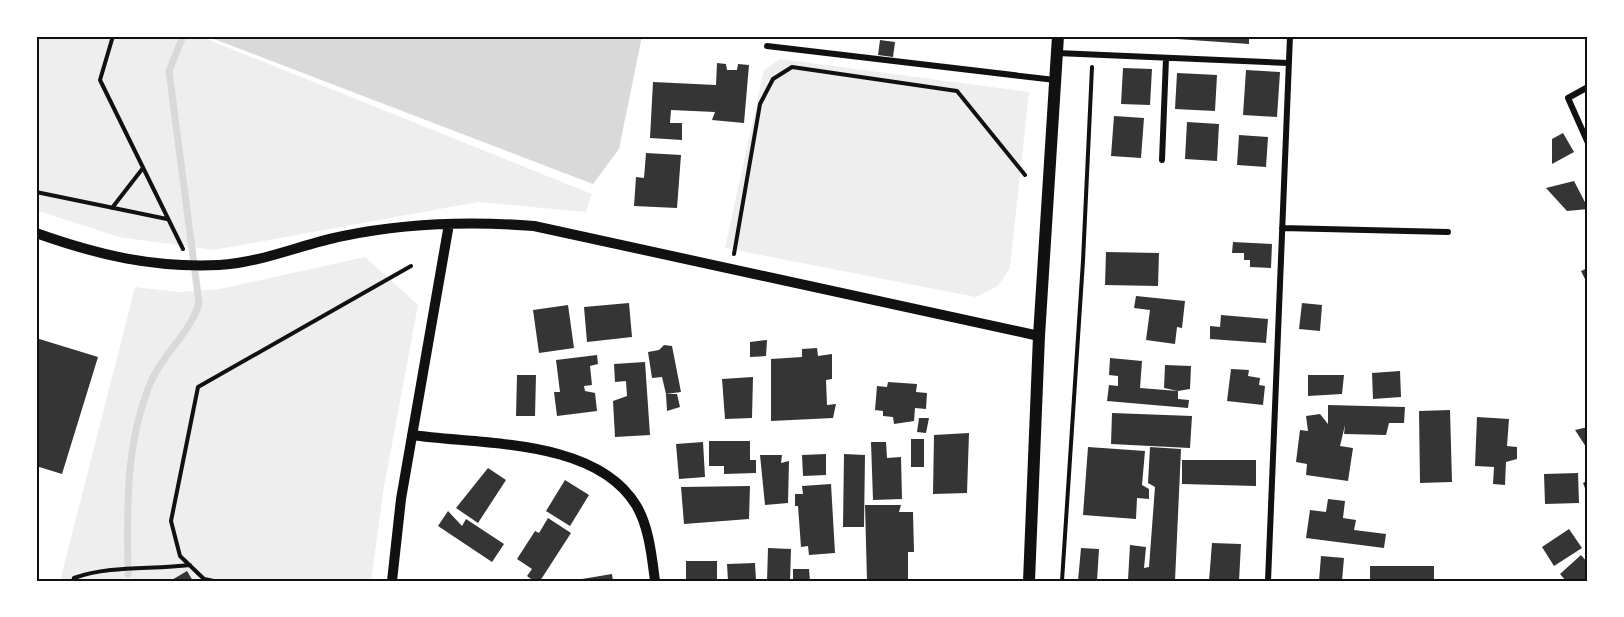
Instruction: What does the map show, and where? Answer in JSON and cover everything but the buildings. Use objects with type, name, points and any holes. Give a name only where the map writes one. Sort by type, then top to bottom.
[{"type":"main road","points":[[1029,581],[1040,336],[1058,36]]},
{"type":"street","points":[[1268,581],[1290,36]]},
{"type":"street","points":[[767,46],[1055,80]]},
{"type":"street","points":[[1057,53],[1288,63]]},
{"type":"street","points":[[1162,160],[1167,58]]},
{"type":"street","points":[[1588,87],[1568,98],[1588,143]]},
{"type":"street","points":[[36,233],[117,259],[154,264],[221,265],[385,229],[488,222],[544,228],[1040,336]]},
{"type":"street","points":[[392,581],[401,499],[449,224]]},
{"type":"street","points":[[1282,228],[1448,232]]},
{"type":"street","points":[[412,435],[540,450],[602,471],[621,485],[637,507],[646,534],[655,581]]},
{"type":"path","points":[[113,36],[100,80],[183,249]]},
{"type":"path","points":[[1062,581],[1083,261],[1092,54]]},
{"type":"path","points":[[734,256],[760,105],[773,79],[792,67],[957,92],[1025,175]]},
{"type":"path","points":[[112,208],[143,168]]},
{"type":"path","points":[[36,192],[168,219]]},
{"type":"path","points":[[214,581],[204,579],[180,556],[171,521],[198,387],[411,266]]},
{"type":"path","points":[[73,581],[98,570],[143,570],[190,565]]},
{"type":"shaded area","points":[[36,36],[199,36],[592,194],[586,212],[478,202],[214,250],[119,237],[36,210]]},
{"type":"shaded area","points":[[206,36],[642,36],[619,149],[593,184]]},
{"type":"shaded area","points":[[780,59],[1029,92],[1010,268],[998,286],[976,297],[725,248],[764,70]]},
{"type":"shaded area","points":[[365,257],[418,305],[384,487],[371,581],[60,581],[135,287],[178,292],[220,289]]},
{"type":"waterway","points":[[128,574],[129,478],[142,407],[155,373],[189,325],[199,303],[169,71],[183,36]]}]
